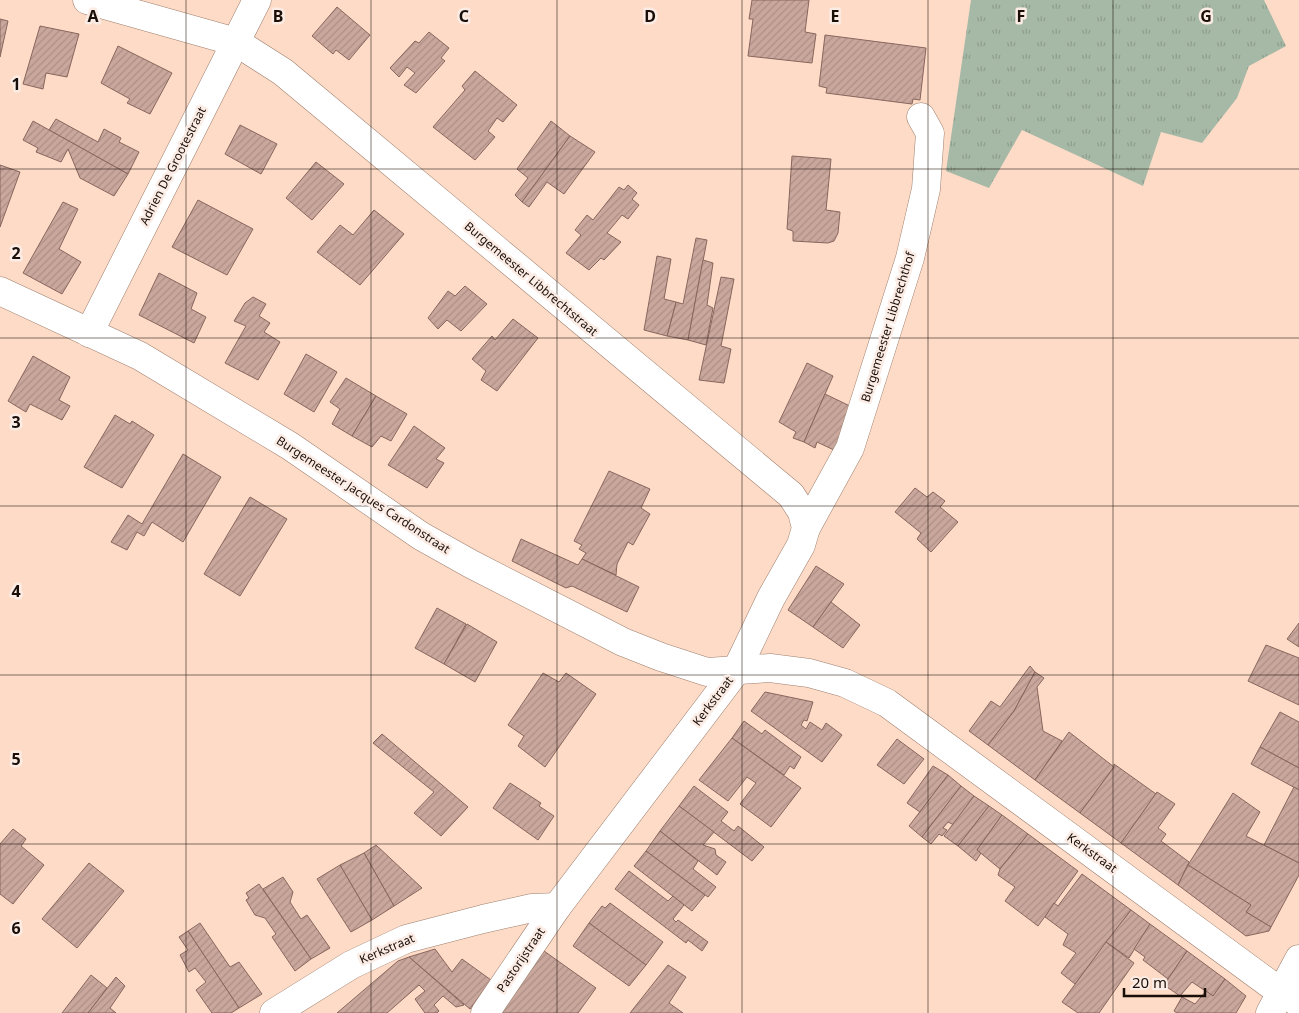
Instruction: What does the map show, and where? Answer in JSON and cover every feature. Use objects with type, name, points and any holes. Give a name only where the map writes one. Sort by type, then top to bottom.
[{"type":"street","name":"Burgemeester Libbrechtstraat","points":[[88,0],[236,42],[284,72],[790,495],[802,512],[806,528]]},
{"type":"street","name":"Adrien De Grootestraat","points":[[89,333],[256,0]]},
{"type":"street","name":"Burgemeester Libbrechthof","points":[[806,528],[850,448],[910,258],[927,180],[930,133],[921,117]]},
{"type":"street","name":"Burgemeester Jacques Cardonstraat","points":[[0,291],[140,356],[290,446],[421,536],[471,564],[623,642],[661,658],[707,672],[736,671]]},
{"type":"street","points":[[736,671],[771,598],[801,545],[806,528]]},
{"type":"street","name":"Kerkstraat","points":[[274,1013],[350,965],[406,939],[532,908],[556,908],[736,671],[770,668],[809,673],[846,683],[887,702],[1284,1003]]},
{"type":"street","name":"Pastorijstraat","points":[[485,1013],[556,908]]},
{"type":"street","points":[[1284,1003],[1299,959]]},
{"type":"green space","points":[[971,0],[1264,0],[1286,46],[1249,66],[1237,98],[1202,143],[1161,132],[1143,186],[1022,130],[989,188],[946,171]]},
{"type":"building","points":[[752,0],[809,0],[805,32],[816,34],[812,63],[748,56],[753,19],[749,19]]},
{"type":"building","points":[[337,7],[370,35],[349,60],[336,50],[333,54],[312,36]]},
{"type":"building","points":[[0,19],[8,21],[0,57]]},
{"type":"building","points":[[40,26],[79,34],[67,77],[46,73],[43,89],[23,84]]},
{"type":"building","points":[[429,32],[449,48],[441,58],[445,61],[416,93],[404,85],[415,73],[407,67],[399,77],[390,68],[415,41],[419,43]]},
{"type":"building","points":[[825,35],[926,48],[920,100],[913,99],[912,104],[826,93],[827,88],[819,86]]},
{"type":"building","points":[[118,46],[172,73],[150,114],[127,103],[130,99],[101,83]]},
{"type":"building","points":[[475,71],[517,105],[503,122],[497,118],[488,131],[495,137],[475,160],[433,127],[465,90],[462,86]]},
{"type":"building","points":[[56,119],[98,142],[104,129],[121,138],[119,142],[139,152],[128,174],[49,130]]},
{"type":"building","points":[[33,121],[128,174],[114,196],[80,178],[68,149],[61,162],[36,152],[38,148],[23,140]]},
{"type":"building","points":[[551,121],[570,136],[522,202],[515,195],[528,178],[517,169]]},
{"type":"building","points":[[240,125],[277,144],[261,174],[225,154]]},
{"type":"building","points":[[570,136],[595,152],[564,194],[547,182],[529,207],[522,202]]},
{"type":"building","points":[[792,156],[831,159],[826,210],[840,212],[838,233],[834,241],[828,243],[793,241],[793,231],[787,229]]},
{"type":"building","points":[[316,162],[344,184],[312,220],[286,198]]},
{"type":"building","points":[[0,165],[20,172],[0,227]]},
{"type":"building","points":[[628,185],[637,193],[632,199],[639,205],[628,219],[622,215],[607,233],[621,242],[604,260],[601,258],[589,270],[566,253],[581,235],[575,230],[587,215],[593,220],[619,187],[624,190]]},
{"type":"building","points":[[198,200],[253,229],[227,275],[172,247]]},
{"type":"building","points":[[63,202],[78,209],[59,249],[81,262],[62,294],[23,273]]},
{"type":"building","points":[[374,210],[404,234],[360,285],[317,252],[340,225],[353,235]]},
{"type":"building","points":[[696,238],[707,240],[688,340],[667,336],[676,302],[683,304]]},
{"type":"building","points":[[657,256],[671,259],[664,299],[676,302],[667,336],[644,330]]},
{"type":"building","points":[[703,260],[713,263],[707,305],[713,308],[706,345],[688,340]]},
{"type":"building","points":[[159,273],[197,293],[191,309],[206,317],[194,343],[139,315]]},
{"type":"building","points":[[721,277],[734,279],[721,346],[731,349],[724,383],[699,380]]},
{"type":"building","points":[[465,286],[487,304],[461,331],[447,320],[438,329],[428,318],[448,291],[455,296]]},
{"type":"building","points":[[253,297],[266,304],[259,316],[270,323],[264,332],[280,342],[258,380],[225,363],[246,326],[234,321],[245,303]]},
{"type":"building","points":[[513,319],[538,338],[497,391],[481,380],[486,371],[472,359],[492,336],[495,340]]},
{"type":"building","points":[[306,354],[337,372],[314,412],[284,394]]},
{"type":"building","points":[[33,356],[70,377],[59,400],[70,406],[62,420],[30,404],[26,412],[8,401]]},
{"type":"building","points":[[807,363],[833,376],[804,442],[793,438],[796,432],[779,422]]},
{"type":"building","points":[[346,378],[376,396],[352,436],[332,424],[340,409],[330,402]]},
{"type":"building","points":[[825,394],[852,407],[834,450],[817,442],[815,448],[804,442]]},
{"type":"building","points":[[376,396],[407,414],[391,441],[381,436],[372,447],[352,436]]},
{"type":"building","points":[[115,415],[130,424],[132,421],[154,435],[122,488],[84,467]]},
{"type":"building","points":[[414,426],[445,448],[436,459],[444,463],[427,488],[388,465]]},
{"type":"building","points":[[183,454],[221,477],[183,542],[152,522],[144,536],[137,532],[127,550],[111,542],[128,515],[142,524]]},
{"type":"building","points":[[609,471],[650,489],[641,508],[650,514],[633,545],[628,542],[617,564],[616,575],[582,559],[586,553],[579,549],[582,545],[574,541]]},
{"type":"building","points":[[915,488],[927,497],[933,492],[945,501],[940,507],[958,522],[931,552],[917,539],[921,533],[895,512]]},
{"type":"building","points":[[250,497],[287,519],[240,596],[204,574]]},
{"type":"building","points":[[521,539],[578,565],[582,559],[639,587],[627,612],[572,586],[566,588],[512,561]]},
{"type":"building","points":[[816,566],[844,584],[813,627],[788,610]]},
{"type":"building","points":[[831,602],[860,625],[843,648],[813,627]]},
{"type":"building","points":[[437,608],[466,624],[444,664],[415,648]]},
{"type":"building","points":[[1299,623],[1299,647],[1287,639]]},
{"type":"building","points":[[467,624],[497,642],[475,682],[444,664]]},
{"type":"building","points":[[1266,645],[1299,658],[1299,705],[1248,681]]},
{"type":"building","points":[[1030,666],[1035,672],[1014,711],[988,745],[969,731],[991,701],[1000,707]]},
{"type":"building","points":[[1035,672],[1044,678],[1037,687],[1043,731],[1062,741],[1035,780],[988,745],[1014,711]]},
{"type":"building","points":[[543,673],[559,682],[566,673],[596,694],[545,767],[518,746],[524,736],[508,725]]},
{"type":"building","points":[[765,692],[813,702],[807,721],[804,720],[801,725],[806,729],[810,722],[822,730],[826,723],[842,735],[822,762],[751,711]]},
{"type":"building","points":[[1280,712],[1299,722],[1299,768],[1260,747]]},
{"type":"building","points":[[744,721],[762,734],[765,730],[801,757],[794,769],[790,766],[784,775],[732,738]]},
{"type":"building","points":[[1069,732],[1114,767],[1080,813],[1035,780]]},
{"type":"building","points":[[382,734],[468,807],[441,836],[414,813],[434,792],[373,743]]},
{"type":"building","points":[[732,738],[801,788],[771,827],[740,804],[756,783],[747,777],[728,801],[699,780]]},
{"type":"building","points":[[897,739],[924,759],[904,784],[877,765]]},
{"type":"building","points":[[1260,747],[1299,768],[1299,790],[1251,764]]},
{"type":"building","points":[[1114,764],[1156,794],[1121,843],[1080,813],[1114,767]]},
{"type":"building","points":[[933,766],[948,775],[920,812],[907,803]]},
{"type":"building","points":[[948,775],[961,786],[922,837],[909,826]]},
{"type":"building","points":[[510,783],[541,803],[539,806],[554,816],[538,840],[493,808]]},
{"type":"building","points":[[694,786],[728,812],[721,821],[734,831],[738,826],[764,847],[752,861],[679,806]]},
{"type":"building","points":[[961,786],[974,796],[954,825],[948,822],[943,828],[947,830],[942,836],[939,834],[931,844],[922,837]]},
{"type":"building","points":[[1294,787],[1299,790],[1299,863],[1264,845]]},
{"type":"building","points":[[1157,792],[1175,804],[1158,828],[1166,834],[1161,841],[1189,862],[1178,885],[1121,843]]},
{"type":"building","points":[[1233,793],[1260,812],[1246,836],[1299,863],[1299,875],[1271,927],[1246,912],[1251,905],[1188,865]]},
{"type":"building","points":[[974,796],[989,806],[958,846],[944,836]]},
{"type":"building","points":[[679,806],[714,832],[703,845],[715,849],[716,855],[726,862],[717,875],[660,831]]},
{"type":"building","points":[[989,806],[1002,815],[977,850],[981,853],[976,861],[958,846]]},
{"type":"building","points":[[1002,815],[1028,834],[1000,869],[977,850]]},
{"type":"building","points":[[13,829],[26,839],[21,846],[44,865],[13,904],[0,894],[0,844]]},
{"type":"building","points":[[660,831],[698,861],[693,869],[716,887],[708,897],[646,851]]},
{"type":"building","points":[[1028,834],[1078,871],[1038,926],[1005,901],[1015,887],[998,875],[1000,869]]},
{"type":"building","points":[[376,845],[422,888],[394,906],[364,853]]},
{"type":"building","points":[[646,851],[705,895],[692,911],[634,866]]},
{"type":"building","points":[[364,853],[394,906],[372,920],[340,865]]},
{"type":"building","points":[[89,863],[124,891],[77,948],[42,919]]},
{"type":"building","points":[[340,865],[372,920],[351,932],[317,879]]},
{"type":"building","points":[[1188,865],[1251,905],[1246,912],[1271,927],[1269,931],[1246,936],[1178,885]]},
{"type":"building","points":[[629,871],[668,901],[673,896],[684,905],[673,919],[676,922],[678,920],[708,942],[702,951],[688,940],[686,943],[615,889]]},
{"type":"building","points":[[1082,874],[1131,910],[1075,984],[1061,973],[1076,953],[1063,945],[1068,934],[1045,917],[1054,903],[1058,906]]},
{"type":"building","points":[[283,877],[293,892],[290,902],[301,919],[307,915],[330,948],[311,959],[263,889]]},
{"type":"building","points":[[259,884],[311,959],[295,971],[272,937],[276,934],[265,918],[255,915],[246,900],[249,898],[246,893]]},
{"type":"building","points":[[610,903],[663,942],[646,965],[589,923],[602,906],[605,908]]},
{"type":"building","points":[[1131,910],[1150,924],[1129,958],[1106,942]]},
{"type":"building","points":[[200,923],[230,967],[239,962],[262,994],[239,1008],[188,931]]},
{"type":"building","points":[[589,923],[646,965],[629,986],[573,946]]},
{"type":"building","points":[[1150,924],[1187,951],[1168,979],[1143,960],[1145,957],[1134,949]]},
{"type":"building","points":[[188,931],[239,1008],[231,1013],[212,1013],[196,990],[206,982],[195,968],[189,972],[180,955],[188,950],[179,937]]},
{"type":"building","points":[[1106,942],[1134,963],[1099,1013],[1078,1013],[1062,1002]]},
{"type":"building","points":[[435,949],[452,972],[462,959],[491,980],[470,1009],[409,957]]},
{"type":"building","points":[[544,951],[596,988],[578,1013],[501,1013]]},
{"type":"building","points":[[1187,951],[1225,979],[1213,996],[1192,982],[1180,996],[1164,985]]},
{"type":"building","points":[[409,957],[464,1005],[456,1007],[443,996],[434,1005],[439,1011],[437,1013],[425,1013],[415,999],[425,991],[419,985],[387,1013],[337,1013],[398,961]]},
{"type":"building","points":[[668,965],[686,977],[669,1003],[683,1013],[630,1013]]},
{"type":"building","points":[[91,975],[107,988],[88,1013],[62,1013]]},
{"type":"building","points":[[116,977],[125,986],[110,1008],[116,1013],[88,1013]]},
{"type":"building","points":[[1225,979],[1246,996],[1236,1013],[1177,1013],[1174,1011],[1182,997],[1195,1004],[1206,991],[1213,996]]}]
